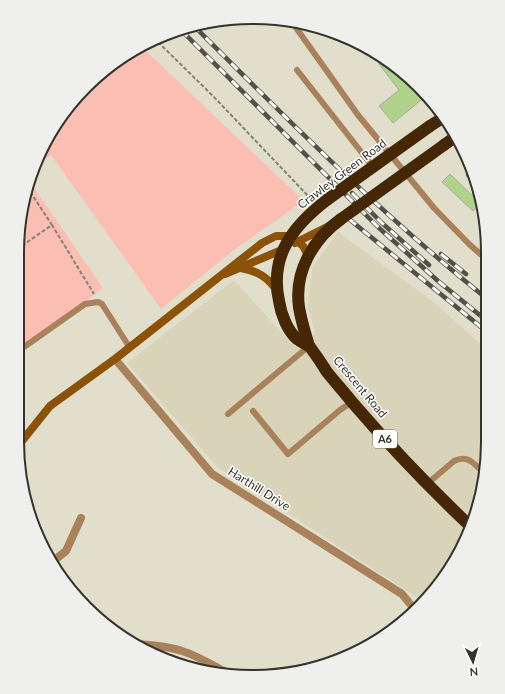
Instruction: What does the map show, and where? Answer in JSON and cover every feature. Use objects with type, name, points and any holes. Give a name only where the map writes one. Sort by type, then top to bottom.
[{"type":"highway","name":"Crawley Green Road","points":[[295,239],[299,225],[318,207],[439,120]]},
{"type":"highway","name":"A6","points":[[309,346],[301,320],[298,299],[300,280],[308,256],[336,222],[451,140]]},
{"type":"highway","name":"A6","points":[[277,291],[278,267],[283,249],[295,239]]},
{"type":"highway","name":"Crescent Road","points":[[277,291],[281,310],[291,332],[309,346],[352,402],[427,484],[466,522]]},
{"type":"street","points":[[24,438],[50,406],[130,348],[262,243],[276,236],[295,239],[336,222]]},
{"type":"street","points":[[295,239],[303,246],[308,256]]},
{"type":"street","points":[[220,276],[283,249]]},
{"type":"street","name":"Crescent Road","points":[[241,268],[256,271],[261,274],[272,283],[277,291]]},
{"type":"street","name":"Harthill Drive","points":[[115,359],[212,474],[402,594],[411,605]]},
{"type":"street","points":[[56,558],[66,550],[81,518]]},
{"type":"street","points":[[151,646],[170,648],[193,654],[217,667]]},
{"type":"lane","points":[[296,28],[358,114],[434,208],[481,255]]},
{"type":"lane","points":[[297,70],[372,167]]},
{"type":"lane","points":[[24,347],[85,304],[98,302],[102,304],[130,348]]},
{"type":"lane","points":[[228,414],[309,346]]},
{"type":"lane","points":[[253,411],[288,454],[340,410],[352,402]]},
{"type":"lane","points":[[427,484],[459,458],[468,460],[479,469]]},
{"type":"path","points":[[160,44],[213,96],[318,207]]},
{"type":"path","points":[[32,194],[98,302]]},
{"type":"path","points":[[24,245],[52,225]]},
{"type":"shaded area","points":[[146,51],[304,201],[235,249],[161,309],[51,155],[43,161],[55,138],[71,113],[91,91],[113,71]]},
{"type":"shaded area","points":[[34,187],[103,288],[24,349],[24,238],[28,208]]},
{"type":"shaded area","points":[[338,232],[436,304],[481,345],[481,456],[477,486],[469,515],[457,543],[434,581],[418,598],[217,467],[127,363],[234,280],[295,347],[315,334],[308,306],[312,268]]},
{"type":"building","points":[[379,64],[392,71],[422,100],[393,123],[379,106],[399,90]]},
{"type":"building","points":[[450,174],[474,197],[477,208],[473,211],[442,182]]},
{"type":"railway","points":[[199,31],[372,200],[481,294]]},
{"type":"railway","points":[[185,34],[378,227],[438,281],[481,316]]},
{"type":"railway","points":[[352,193],[382,223],[429,265]]},
{"type":"railway","points":[[349,219],[481,327]]},
{"type":"railway","points":[[441,254],[466,274]]}]
